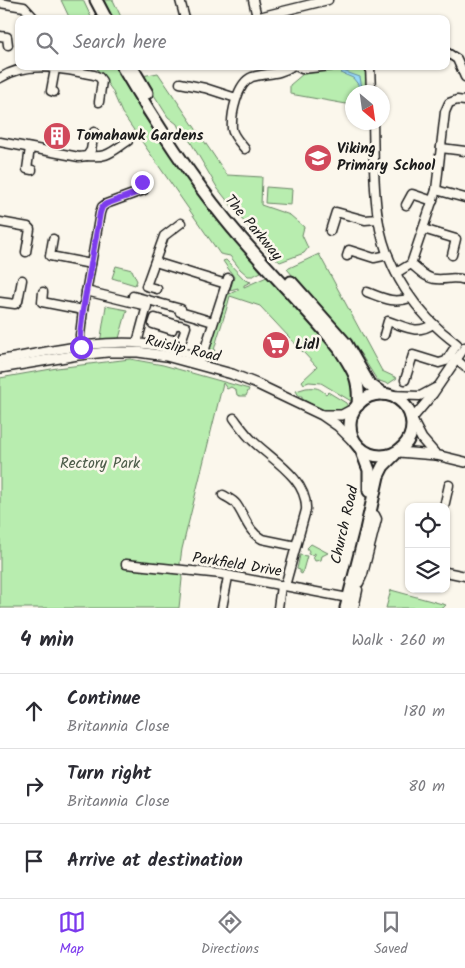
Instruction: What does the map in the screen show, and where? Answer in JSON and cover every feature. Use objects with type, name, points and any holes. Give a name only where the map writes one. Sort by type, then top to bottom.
[{"type":"highway","points":[[88,0],[95,15]]},
{"type":"highway","points":[[96,0],[104,15]]},
{"type":"highway","name":"The Parkway","points":[[124,70],[180,159],[224,218],[284,281],[327,333],[348,362],[358,382],[356,407]]},
{"type":"highway","name":"The Parkway","points":[[133,70],[187,156],[260,254]]},
{"type":"highway","name":"The Parkway","points":[[284,281],[346,344],[369,384],[386,394]]},
{"type":"highway","points":[[386,394],[404,403],[413,421],[411,437],[407,444],[397,453],[381,457],[373,456],[358,447],[350,429],[350,420],[356,407],[372,396],[386,394]]},
{"type":"highway","name":"Church Road","points":[[343,604],[370,486],[369,470],[358,447]]},
{"type":"highway","name":"Church Road","points":[[343,604],[356,587],[378,476],[383,466],[397,453]]},
{"type":"main road","name":"Ruislip Road","points":[[0,368],[107,352],[167,352],[257,384],[322,415],[338,426],[358,447]]},
{"type":"main road","name":"Ruislip Road","points":[[322,415],[338,416],[346,414],[356,407]]},
{"type":"main road","points":[[413,421],[422,439],[436,455]]},
{"type":"main road","points":[[397,453],[436,455],[465,462]]},
{"type":"street","points":[[180,0],[184,15]]},
{"type":"street","points":[[252,0],[254,15]]},
{"type":"street","points":[[280,15],[328,0]]},
{"type":"street","points":[[0,3],[24,7],[31,15]]},
{"type":"street","points":[[0,36],[7,37],[8,45]]},
{"type":"street","points":[[450,55],[457,59],[465,77]]},
{"type":"street","points":[[0,78],[15,70]]},
{"type":"street","points":[[54,92],[51,91],[55,70]]},
{"type":"street","points":[[60,70],[99,77],[102,81],[99,102]]},
{"type":"street","points":[[244,149],[232,129],[236,98],[240,89],[247,80],[286,70]]},
{"type":"street","points":[[370,70],[371,85]]},
{"type":"street","points":[[180,83],[205,88],[236,98]]},
{"type":"street","points":[[396,273],[411,264],[433,201],[436,190],[445,112],[449,103],[457,100],[465,101]]},
{"type":"street","points":[[373,130],[378,220],[388,256],[410,298],[433,324],[457,344],[453,358],[439,384],[413,421]]},
{"type":"street","points":[[86,156],[91,150],[94,132]]},
{"type":"street","points":[[0,142],[79,157],[101,158],[128,141]]},
{"type":"street","points":[[30,148],[27,169],[32,170]]},
{"type":"street","points":[[441,148],[465,151]]},
{"type":"street","points":[[81,347],[80,335],[83,310],[102,207],[144,190],[145,185],[142,182]]},
{"type":"street","points":[[436,190],[465,198]]},
{"type":"street","points":[[406,205],[412,194],[433,201]]},
{"type":"street","points":[[330,231],[336,212],[365,220],[378,220]]},
{"type":"street","points":[[0,222],[28,227],[30,230],[26,252]]},
{"type":"street","points":[[157,289],[146,286],[164,236],[181,223]]},
{"type":"street","points":[[423,229],[456,238],[452,254]]},
{"type":"street","points":[[53,239],[50,256],[91,264]]},
{"type":"street","points":[[347,256],[349,250],[374,258],[388,256]]},
{"type":"street","points":[[0,360],[81,347],[137,343],[167,352],[178,351],[202,358],[227,281],[155,262]]},
{"type":"street","points":[[411,264],[429,278],[456,277],[465,280]]},
{"type":"street","points":[[0,302],[15,304],[18,301],[22,280]]},
{"type":"street","points":[[86,291],[147,306],[149,322],[137,343]]},
{"type":"street","points":[[43,292],[42,302],[83,310]]},
{"type":"street","points":[[367,292],[394,302],[410,298]]},
{"type":"street","points":[[133,296],[159,309],[161,303],[181,309],[180,312],[213,322]]},
{"type":"street","points":[[384,335],[388,321],[419,331],[433,324]]},
{"type":"street","points":[[149,322],[172,330],[179,325],[178,351]]},
{"type":"street","points":[[405,380],[413,355],[439,363],[453,358],[465,347]]},
{"type":"street","points":[[453,358],[465,367]]},
{"type":"street","points":[[386,394],[409,397],[420,396],[439,384]]},
{"type":"street","points":[[234,418],[249,438],[290,472],[305,499],[306,510],[278,608]]},
{"type":"street","points":[[445,503],[449,485]]},
{"type":"street","points":[[224,495],[236,503],[257,536],[262,539],[296,546]]},
{"type":"street","name":"Parkfield Drive","points":[[126,564],[221,574],[228,577],[283,586],[343,604]]},
{"type":"street","points":[[450,573],[465,576]]},
{"type":"street","points":[[222,608],[228,577]]},
{"type":"street","name":"Church Road","points":[[354,608],[356,587]]},
{"type":"green space","points":[[61,0],[83,0],[90,15],[68,15]]},
{"type":"green space","points":[[101,0],[113,0],[120,15],[108,15]]},
{"type":"green space","points":[[98,70],[117,70],[143,115],[203,200],[261,272],[248,276],[230,256],[220,254],[122,113],[112,90]]},
{"type":"green space","points":[[332,70],[366,71],[367,85],[345,85],[345,104],[290,94],[290,85],[303,74]]},
{"type":"green space","points":[[158,73],[227,175],[262,177],[261,205],[290,215],[304,227],[302,235],[308,248],[304,253],[280,262],[267,251],[218,189],[190,141],[181,133],[177,124],[168,117],[142,76]]},
{"type":"green space","points":[[266,187],[292,189],[291,205],[265,203]]},
{"type":"green space","points":[[319,254],[382,371],[397,378],[388,384],[377,380],[360,353],[287,269]]},
{"type":"green space","points":[[226,260],[245,280],[251,282],[244,285],[244,287],[269,276],[340,353],[356,390],[351,401],[321,383],[309,382],[304,384],[302,381],[317,367],[260,306],[230,296],[214,355],[208,355],[207,352],[212,343],[212,337],[215,334],[213,329],[218,322],[217,320],[221,317],[225,296],[238,290],[238,288],[230,290],[234,277],[223,261]]},
{"type":"green space","points":[[116,266],[132,270],[137,281],[135,285],[112,278]]},
{"type":"green space","points":[[106,306],[127,310],[118,342],[100,343]]},
{"type":"green space","name":"Rectory Park","points":[[130,359],[163,365],[249,389],[246,396],[240,396],[231,387],[227,389],[223,383],[182,549],[180,563],[182,579],[179,608],[0,608],[0,378],[57,368]]},
{"type":"green space","points":[[306,388],[317,388],[326,394],[328,392],[346,403],[348,407],[341,411],[325,411],[299,396],[296,391]]},
{"type":"green space","points":[[311,544],[328,553],[322,556],[321,560],[315,561],[313,557],[315,553],[312,555],[308,554],[307,548]]},
{"type":"green space","points":[[300,555],[307,556],[302,574],[297,569]]},
{"type":"green space","points":[[391,590],[446,605],[443,608],[386,608]]},
{"type":"water","points":[[343,71],[360,77],[361,85],[358,85],[353,78],[341,73]]},
{"type":"place","name":"Tomahawk Gardens","points":[[57,136]]},
{"type":"place","name":"Viking Primary School","points":[[318,158]]},
{"type":"place","name":"Lidl","points":[[276,345]]},
{"type":"route","points":[[81,347],[80,335],[83,310],[102,207],[144,190],[145,185],[142,182]]}]
